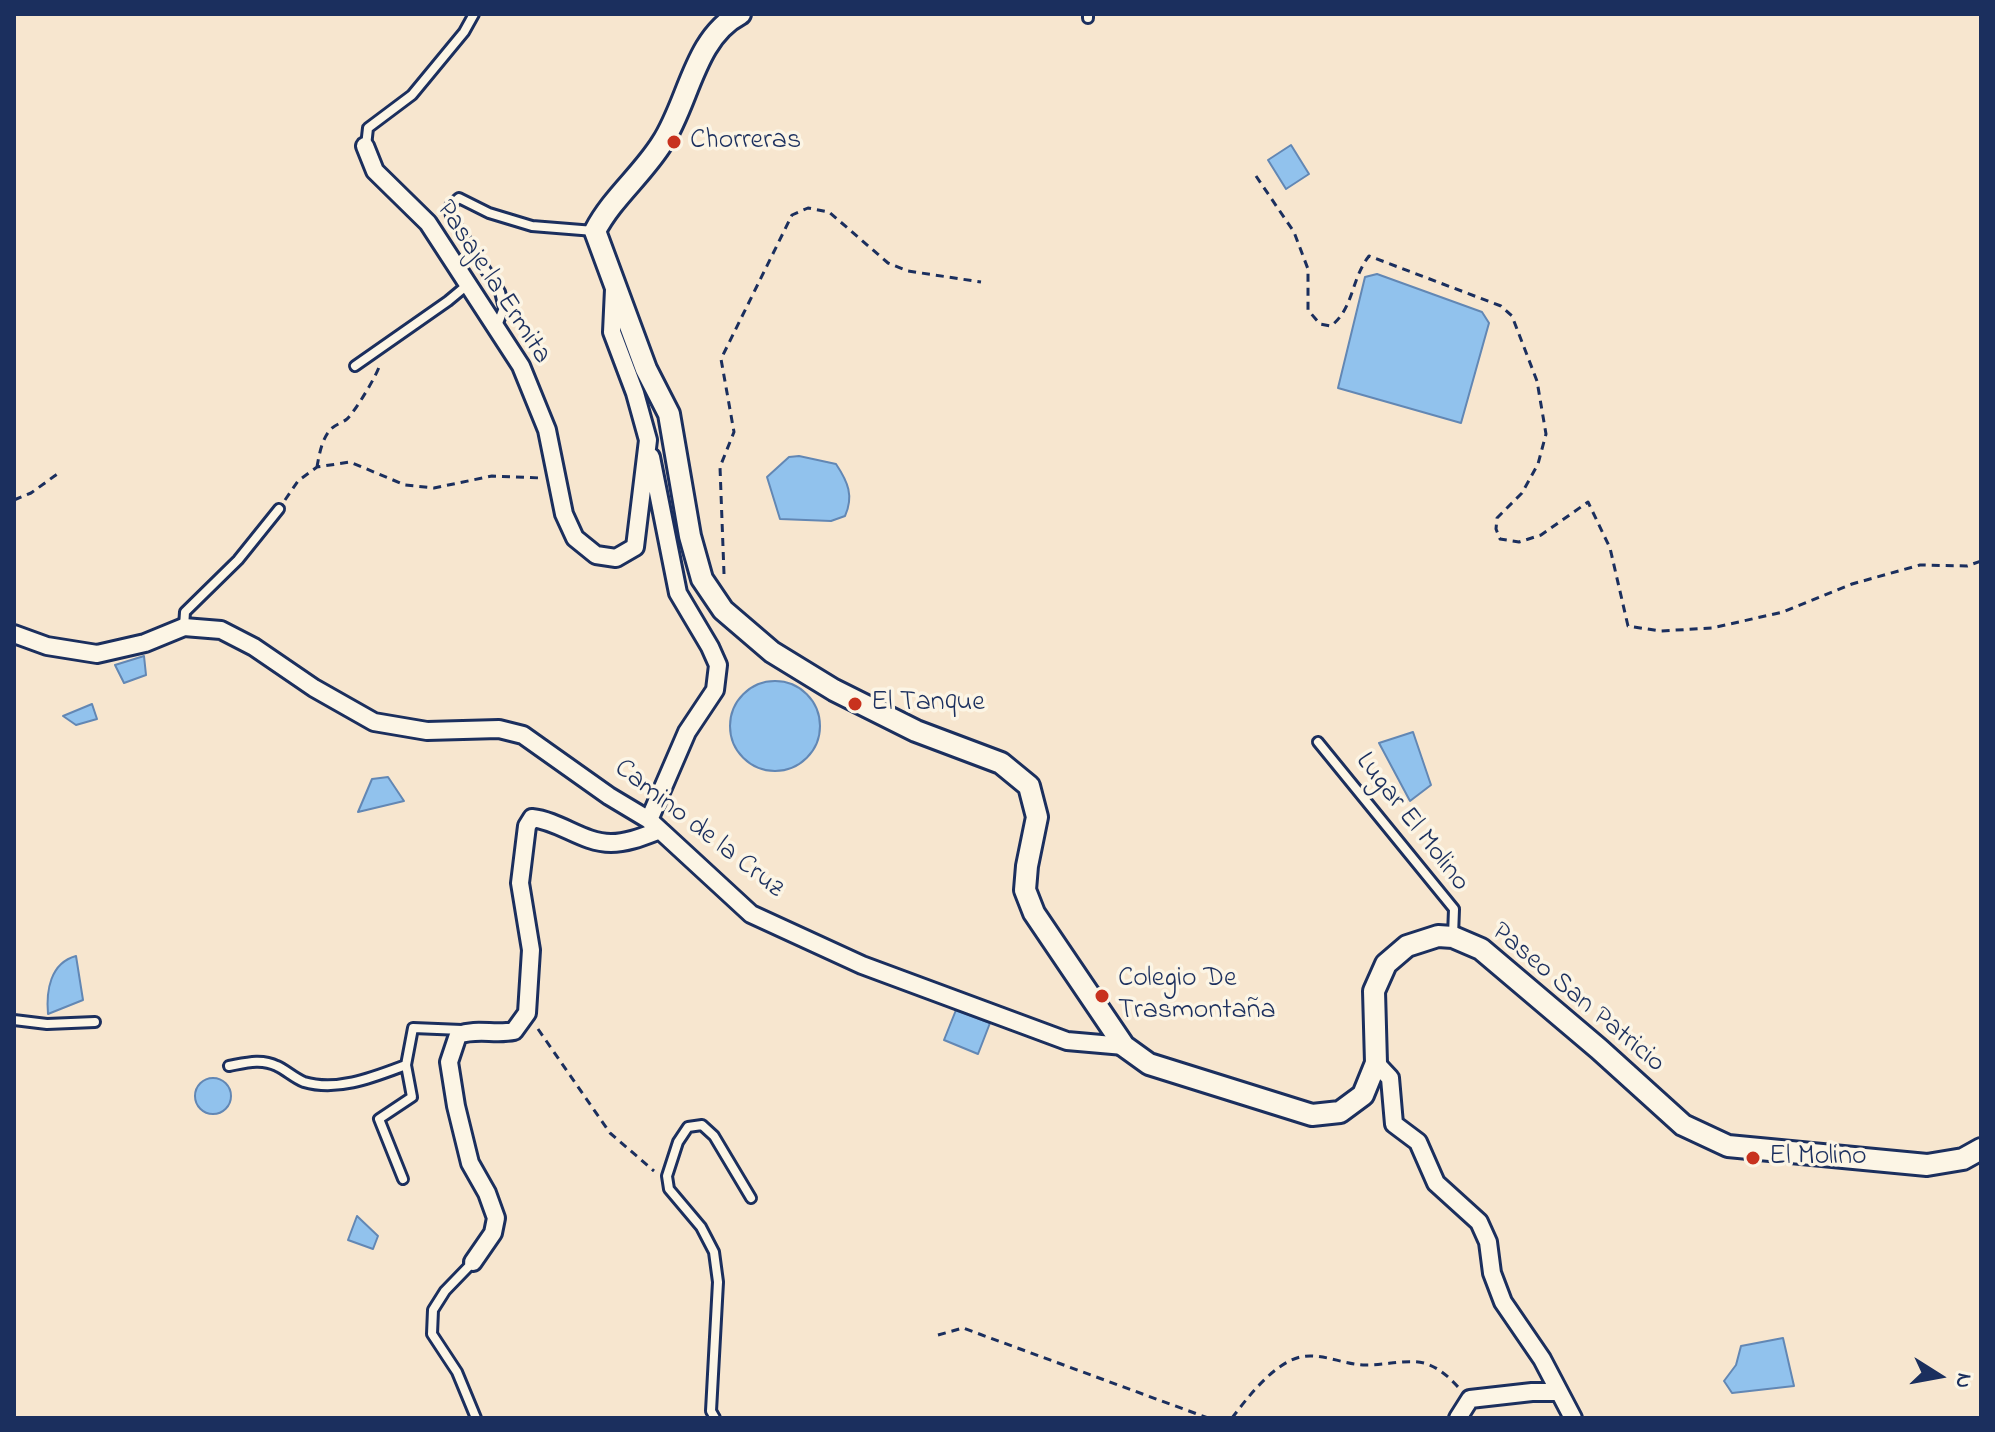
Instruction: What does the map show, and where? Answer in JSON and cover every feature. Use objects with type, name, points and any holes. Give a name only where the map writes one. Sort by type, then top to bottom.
[{"type":"street","points":[[740,14],[727,21],[711,37],[673,125],[660,146],[604,213],[595,231],[646,369],[669,414],[690,536],[702,579],[723,610],[772,652],[834,690],[916,731],[1001,763],[1029,786],[1037,817],[1025,890],[1034,913],[1124,1046]]},
{"type":"street","name":"Pasaje la Ermita","points":[[365,146],[375,171],[428,223],[466,286],[521,366],[547,430],[564,514],[575,538],[596,555],[616,558],[635,547],[648,440],[635,393],[612,332],[614,288]]},
{"type":"street","points":[[473,1262],[493,1233],[496,1218],[487,1193],[470,1163],[449,1062],[458,1035],[471,1030],[503,1034],[514,1031],[527,1013],[531,950],[520,883],[527,826],[532,818],[547,820],[589,839],[609,843],[633,840],[655,825],[687,732],[715,690],[718,665],[678,593],[648,440]]},
{"type":"street","name":"Camino de la Cruz","points":[[14,634],[47,646],[97,654],[145,643],[184,627],[221,630],[254,647],[314,688],[374,722],[427,731],[499,729],[523,735],[655,825],[751,914],[862,965],[1067,1041],[1124,1046],[1149,1064],[1312,1115]]},
{"type":"street","name":"Paseo San Patricio","points":[[1312,1115],[1340,1112],[1363,1095],[1376,1063],[1374,991],[1386,964],[1407,946],[1438,936],[1453,937],[1481,949],[1683,1125],[1728,1146],[1927,1165],[1963,1159],[1981,1149]]},
{"type":"street","points":[[1376,1063],[1390,1078],[1394,1124],[1418,1142],[1436,1183],[1479,1222],[1488,1242],[1492,1273],[1503,1302],[1542,1359],[1573,1418]]},
{"type":"street","points":[[1458,1418],[1470,1399],[1558,1392]]},
{"type":"lane","name":"Pasaje la Ermita","points":[[365,146],[368,128],[412,95],[464,32],[474,14]]},
{"type":"lane","points":[[495,329],[504,308],[500,292],[451,217],[450,206],[459,198],[489,213],[532,226],[595,231]]},
{"type":"lane","points":[[355,366],[466,286]]},
{"type":"lane","points":[[184,627],[185,612],[238,560],[279,509]]},
{"type":"lane","name":"Lugar El Molino","points":[[1318,742],[1454,909],[1453,937]]},
{"type":"lane","points":[[14,1020],[47,1024],[95,1022]]},
{"type":"lane","points":[[403,1179],[379,1119],[412,1097],[406,1065],[413,1028],[471,1030]]},
{"type":"lane","points":[[229,1066],[257,1060],[276,1065],[300,1081],[321,1085],[361,1082],[406,1065]]},
{"type":"lane","points":[[715,1418],[711,1411],[718,1282],[714,1252],[701,1227],[669,1189],[667,1176],[678,1142],[688,1127],[702,1125],[714,1136],[751,1198]]},
{"type":"lane","points":[[473,1262],[445,1291],[433,1310],[432,1334],[457,1372],[476,1418]]},
{"type":"path","points":[[1256,176],[1294,232],[1308,269],[1308,310],[1320,324],[1331,326],[1344,316],[1358,270],[1369,256],[1501,306],[1512,316],[1537,381],[1546,434],[1538,464],[1522,493],[1497,518],[1496,529],[1500,539],[1519,542],[1541,535],[1588,502],[1610,548],[1628,626],[1660,631],[1712,628],[1783,612],[1852,584],[1920,565],[1967,566],[1981,561]]},
{"type":"path","points":[[727,582],[722,571],[720,467],[734,432],[721,359],[792,215],[808,208],[829,212],[888,263],[908,271],[981,282]]},
{"type":"path","points":[[317,467],[320,451],[330,430],[349,417],[377,375],[387,343]]},
{"type":"path","points":[[279,509],[298,481],[317,467],[350,462],[405,485],[434,488],[492,476],[556,478]]},
{"type":"path","points":[[14,500],[31,493],[60,472]]},
{"type":"path","points":[[527,1013],[610,1133],[650,1169],[667,1176]]},
{"type":"path","points":[[938,1335],[963,1328],[1208,1418]]},
{"type":"path","points":[[1232,1418],[1261,1381],[1299,1357],[1366,1366],[1409,1361],[1427,1364],[1448,1376],[1470,1399]]},
{"type":"water","points":[[1291,145],[1309,174],[1286,189],[1268,160]]},
{"type":"water","points":[[1377,274],[1482,312],[1489,323],[1461,423],[1338,388],[1365,277]]},
{"type":"water","points":[[799,456],[836,464],[848,489],[849,502],[845,516],[831,521],[780,519],[767,477],[789,457]]},
{"type":"water","points":[[144,656],[146,675],[124,683],[115,665]]},
{"type":"water","points":[[775,681],[792,684],[807,694],[817,709],[820,726],[817,743],[807,758],[792,768],[775,771],[758,768],[743,758],[733,743],[730,726],[733,709],[743,694],[758,684]]},
{"type":"water","points":[[92,704],[97,719],[76,725],[63,716]]},
{"type":"water","points":[[1413,732],[1431,785],[1410,801],[1379,743]]},
{"type":"water","points":[[388,777],[404,801],[358,812],[372,779]]},
{"type":"water","points":[[76,956],[83,1000],[48,1014],[48,996],[55,971]]},
{"type":"water","points":[[956,1010],[990,1023],[978,1054],[944,1040]]},
{"type":"water","points":[[213,1078],[226,1083],[231,1096],[226,1109],[213,1114],[200,1109],[195,1096],[200,1083]]},
{"type":"water","points":[[357,1216],[378,1236],[373,1249],[348,1240]]},
{"type":"water","points":[[1783,1338],[1794,1386],[1732,1393],[1724,1381],[1736,1365],[1741,1346]]},
{"type":"place","name":"Chorreras","points":[[674,142]]},
{"type":"place","name":"El Tanque","points":[[855,704]]},
{"type":"place","name":"Colegio De Trasmontaña","points":[[1102,996]]},
{"type":"place","name":"El Molino","points":[[1753,1158]]}]
